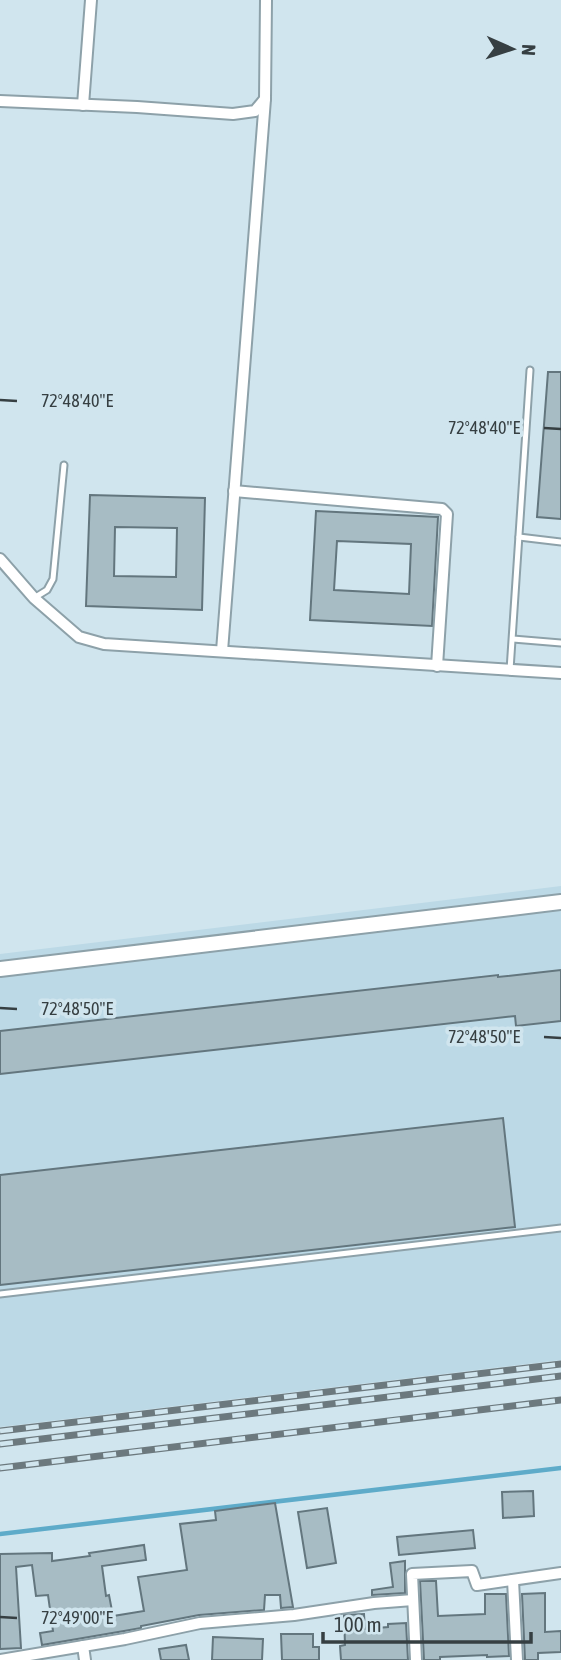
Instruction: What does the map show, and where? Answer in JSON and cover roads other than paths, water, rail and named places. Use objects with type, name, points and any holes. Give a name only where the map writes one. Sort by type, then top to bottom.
[{"type":"street","points":[[83,105],[91,0]]},
{"type":"street","points":[[222,651],[265,99],[266,0]]},
{"type":"street","points":[[0,101],[233,114],[255,111],[265,99]]},
{"type":"street","points":[[234,491],[442,509],[447,514],[437,666]]},
{"type":"street","points":[[0,559],[34,598],[79,637],[104,644],[561,673]]},
{"type":"street","points":[[0,969],[561,902]]},
{"type":"street","points":[[416,1660],[412,1574],[472,1571],[477,1585],[561,1573]]},
{"type":"street","points":[[513,1580],[517,1660]]},
{"type":"street","points":[[0,1660],[200,1623],[414,1600]]},
{"type":"street","points":[[83,1646],[85,1660]]},
{"type":"lane","points":[[510,670],[530,370]]},
{"type":"lane","points":[[34,598],[47,590],[52,579],[64,465]]},
{"type":"lane","points":[[519,537],[561,542]]},
{"type":"lane","points":[[513,639],[561,643]]},
{"type":"lane","points":[[0,1294],[561,1228]]},
{"type":"waterway","points":[[0,1534],[561,1468]]},
{"type":"railway","points":[[0,1431],[561,1364]]},
{"type":"railway","points":[[0,1444],[561,1376]]},
{"type":"railway","points":[[0,1468],[561,1400]]}]
